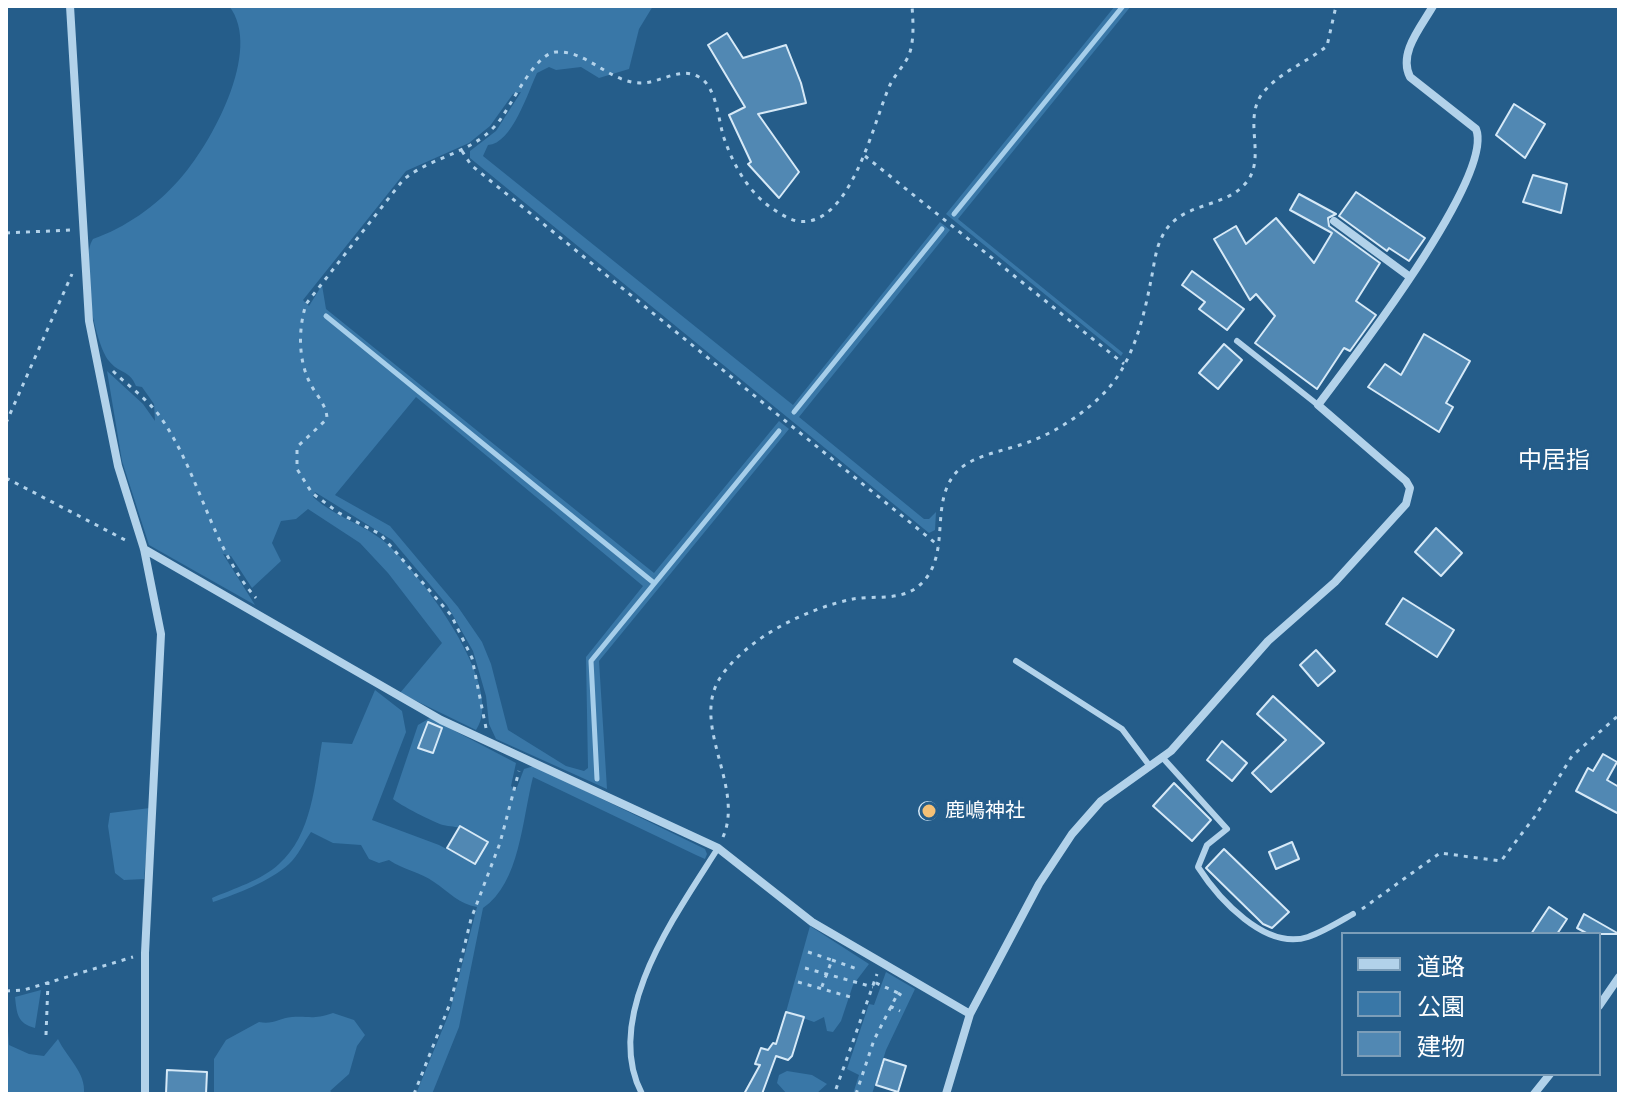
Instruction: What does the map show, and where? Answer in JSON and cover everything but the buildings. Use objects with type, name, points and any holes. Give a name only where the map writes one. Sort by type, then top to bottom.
[{"type":"street","points":[[70,6],[76,70],[81,232],[95,354],[118,466],[144,549],[161,634],[145,953],[145,1094]]},
{"type":"street","points":[[946,1094],[970,1014],[1039,884],[1072,834],[1101,801],[1187,735],[1268,641],[1335,582],[1406,504],[1410,488],[1406,481],[1318,405],[1410,277],[1454,205],[1480,148],[1476,129],[1410,77],[1406,69],[1409,49],[1433,6]]},
{"type":"street","points":[[1334,221],[1410,277]]},
{"type":"street","points":[[144,549],[263,615],[383,689],[484,740],[718,848],[812,922],[970,1014]]},
{"type":"street","points":[[1601,1003],[1619,977]]},
{"type":"street","points":[[1534,1094],[1548,1076]]},
{"type":"lane","points":[[1237,341],[1318,405]]},
{"type":"lane","points":[[1016,661],[1122,729],[1149,765]]},
{"type":"lane","points":[[1162,757],[1227,829],[1207,845],[1198,867],[1227,906],[1258,929],[1306,938],[1353,914]]},
{"type":"lane","points":[[642,1094],[630,1067],[633,1004],[688,895],[718,848]]},
{"type":"path","points":[[484,740],[486,723],[481,687],[472,658],[451,615],[380,534],[339,513],[312,493],[297,469],[295,454],[303,439],[327,419],[325,407],[305,371],[300,323],[306,304],[403,180],[413,172],[462,151],[490,132],[532,71],[548,55],[556,52],[569,53],[624,80],[641,83],[688,73],[698,76],[710,91],[724,139],[740,175],[759,198],[791,220],[811,220],[833,206],[865,155],[890,84],[911,51],[912,6]]},
{"type":"path","points":[[718,848],[728,812],[711,699],[721,676],[749,648],[817,610],[856,599],[892,597],[911,591],[931,571],[939,546],[944,496],[959,469],[1053,431],[1107,390],[1124,364],[1146,308],[1164,232],[1181,215],[1245,184],[1255,165],[1256,105],[1278,79],[1327,46],[1336,6]]},
{"type":"path","points":[[462,151],[471,165],[939,546]]},
{"type":"path","points":[[865,155],[1124,364]]},
{"type":"path","points":[[6,233],[38,229],[81,232]]},
{"type":"path","points":[[6,423],[56,306],[83,257]]},
{"type":"path","points":[[95,354],[151,404],[164,421],[226,552],[259,600]]},
{"type":"path","points":[[6,478],[144,549]]},
{"type":"path","points":[[1353,914],[1440,853],[1501,861],[1536,815],[1572,756],[1619,715]]},
{"type":"path","points":[[414,1094],[451,1001],[471,919],[500,843],[523,758]]},
{"type":"path","points":[[808,952],[857,969]]},
{"type":"path","points":[[6,991],[145,953]]},
{"type":"path","points":[[821,989],[832,960]]},
{"type":"path","points":[[836,1089],[880,963]]},
{"type":"path","points":[[805,968],[873,984],[905,998]]},
{"type":"path","points":[[46,1035],[48,982]]},
{"type":"path","points":[[798,982],[854,998]]},
{"type":"path","points":[[856,1094],[898,993]]},
{"type":"path","points":[[890,1006],[900,1011]]},
{"type":"green space","points":[[229,6],[653,6],[639,29],[629,69],[599,78],[581,67],[556,70],[549,67],[537,73],[512,127],[497,142],[488,145],[483,156],[793,405],[940,222],[950,230],[799,417],[924,519],[929,519],[936,512],[935,530],[929,533],[470,158],[470,151],[496,131],[521,92],[513,94],[490,126],[469,143],[406,171],[303,300],[309,306],[322,285],[326,309],[654,573],[779,421],[789,429],[599,661],[607,789],[496,739],[489,724],[486,696],[473,651],[447,605],[392,540],[315,492],[313,497],[322,504],[386,543],[437,604],[455,631],[480,687],[482,711],[476,730],[400,693],[442,643],[388,573],[360,543],[308,509],[296,519],[281,521],[272,543],[281,561],[252,588],[231,556],[223,554],[255,605],[149,545],[122,461],[107,371],[143,404],[155,421],[154,404],[142,387],[136,386],[131,377],[112,365],[103,351],[90,301],[89,249],[93,239],[128,222],[160,199],[179,180],[205,145],[229,97],[237,71],[240,47],[238,25]],"holes":[[[416,397],[643,586],[586,657],[588,768],[584,771],[566,766],[508,730],[482,642],[458,607],[390,526],[335,495]]]},
{"type":"green space","points":[[1115,6],[1131,6],[958,219],[1123,353],[1121,356],[946,214]]},
{"type":"green space","points":[[375,690],[402,711],[406,732],[372,820],[439,845],[471,862],[477,838],[473,834],[466,829],[433,821],[393,799],[418,725],[430,718],[516,763],[511,786],[516,790],[524,769],[534,766],[705,849],[707,854],[705,859],[533,777],[512,867],[505,883],[483,908],[459,1027],[432,1094],[416,1094],[450,1011],[477,907],[389,860],[379,863],[369,859],[361,845],[333,843],[311,832],[295,857],[281,870],[232,895],[213,902],[212,898],[264,875],[290,852],[299,838],[310,808],[322,742],[352,744]],"holes":[[[428,722],[442,728],[433,753],[419,748]]]},
{"type":"green space","points":[[150,808],[144,879],[124,880],[115,873],[108,826],[110,813]]},
{"type":"green space","points":[[810,926],[869,964],[853,985],[841,1021],[833,1032],[827,1031],[824,1017],[814,1022],[786,1012]]},
{"type":"green space","points":[[886,972],[915,989],[886,1050],[872,1094],[853,1094],[859,1075],[847,1069],[869,1004],[874,1005]]},
{"type":"green space","points":[[41,990],[35,1028],[19,1017],[15,997]]},
{"type":"green space","points":[[6,1002],[9,1045],[29,1054],[44,1056],[58,1039],[79,1072],[84,1094],[6,1094]]},
{"type":"green space","points":[[333,1013],[354,1020],[365,1035],[357,1046],[349,1074],[330,1091],[334,1094],[214,1094],[214,1059],[226,1040],[259,1022]]},
{"type":"green space","points":[[787,1071],[812,1075],[827,1084],[816,1094],[787,1094],[777,1083],[779,1075]]},
{"type":"waterway","points":[[954,214],[1123,6]]},
{"type":"waterway","points":[[794,412],[942,229]]},
{"type":"waterway","points":[[326,316],[654,583]]},
{"type":"waterway","points":[[597,779],[591,661],[779,431]]},
{"type":"place","name":"鹿嶋神社","points":[[929,811]]},
{"type":"district","name":"中居指","points":[[1554,461]]}]
